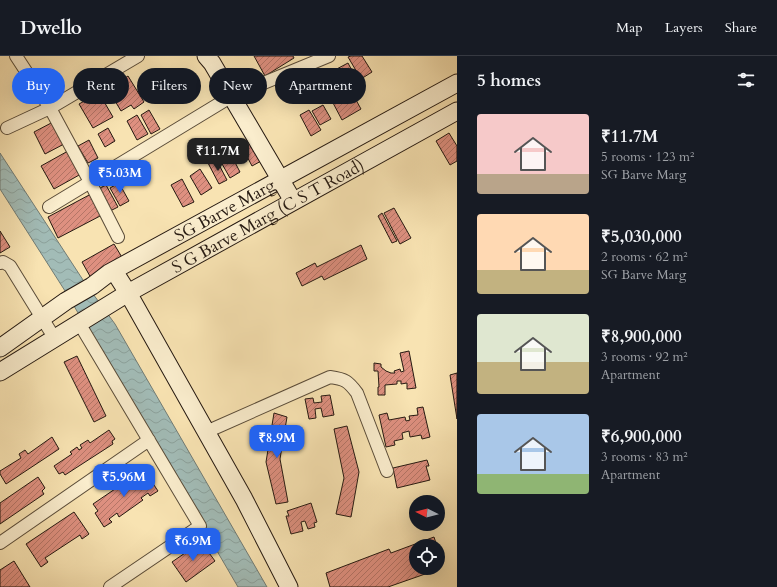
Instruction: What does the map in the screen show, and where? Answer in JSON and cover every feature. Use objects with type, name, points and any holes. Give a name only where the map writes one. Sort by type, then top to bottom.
[{"type":"main road","points":[[206,56],[216,68]]},
{"type":"main road","name":"SG Barve Marg","points":[[1,347],[66,301],[92,286],[111,272],[457,83]]},
{"type":"main road","points":[[237,104],[293,202]]},
{"type":"main road","name":"S G Barve Marg (C S T Road)","points":[[0,372],[126,294],[457,111]]},
{"type":"main road","points":[[111,272],[126,294],[244,499],[289,587]]},
{"type":"main road","points":[[92,286],[105,308]]},
{"type":"main road","points":[[1,347],[15,363]]},
{"type":"street","points":[[16,56],[50,108],[118,237]]},
{"type":"street","points":[[6,128],[50,108],[138,56]]},
{"type":"street","points":[[267,82],[329,56]]},
{"type":"street","points":[[49,207],[219,104]]},
{"type":"street","points":[[0,263],[3,262],[10,266],[55,338]]},
{"type":"street","points":[[81,322],[200,526],[117,585]]},
{"type":"street","points":[[206,432],[330,377],[342,378],[351,385],[357,393],[387,471]]},
{"type":"street","points":[[0,543],[149,440]]},
{"type":"water","points":[[0,153],[85,283],[115,324],[267,587],[238,587],[67,294],[0,189]]},
{"type":"building","points":[[254,56],[293,56],[294,58],[278,68],[275,68],[275,70],[267,75],[267,68],[261,68]]},
{"type":"building","points":[[362,56],[372,72],[366,76],[366,68],[354,68],[348,57]]},
{"type":"building","points":[[348,63],[351,68],[339,68]]},
{"type":"building","points":[[129,78],[137,91],[137,104],[141,104],[134,109],[131,105],[121,111],[117,104],[129,104]]},
{"type":"building","points":[[79,104],[105,104],[113,117],[93,128]]},
{"type":"building","points":[[334,104],[358,104],[361,109],[342,120]]},
{"type":"building","points":[[323,105],[331,119],[320,125],[312,111]]},
{"type":"building","points":[[149,110],[160,129],[151,134],[141,115]]},
{"type":"building","points":[[309,110],[321,130],[311,136],[300,115]]},
{"type":"building","points":[[137,115],[148,134],[137,140],[127,121]]},
{"type":"building","points":[[55,121],[66,143],[45,154],[34,132]]},
{"type":"building","points":[[108,128],[115,141],[105,147],[98,134]]},
{"type":"building","points":[[449,133],[457,146],[457,161],[450,165],[436,141]]},
{"type":"building","points":[[252,139],[263,160],[252,166],[241,145]]},
{"type":"building","points":[[89,140],[98,158],[88,163],[78,146]]},
{"type":"building","points":[[228,149],[240,172],[230,178],[217,155]]},
{"type":"building","points":[[68,151],[81,174],[54,189],[41,166]]},
{"type":"building","points":[[216,159],[227,180],[219,184],[208,163]]},
{"type":"building","points":[[200,169],[212,188],[201,195],[190,176]]},
{"type":"building","points":[[182,179],[194,202],[183,207],[171,185]]},
{"type":"building","points":[[119,183],[129,201],[120,206],[110,188]]},
{"type":"building","points":[[106,185],[118,207],[108,212],[96,190]]},
{"type":"building","points":[[91,194],[102,215],[58,238],[48,217]]},
{"type":"building","points":[[394,208],[411,238],[400,244],[384,213]]},
{"type":"building","points":[[382,213],[397,241],[392,243],[378,216]]},
{"type":"building","points":[[0,231],[10,247],[0,253]]},
{"type":"building","points":[[114,244],[123,259],[91,278],[82,262]]},
{"type":"building","points":[[361,245],[367,259],[324,280],[322,276],[302,286],[296,273],[315,263],[317,267]]},
{"type":"building","points":[[409,351],[416,388],[407,389],[407,383],[401,384],[401,381],[397,381],[397,384],[385,385],[385,395],[378,395],[378,371],[374,371],[374,363],[381,364],[381,367],[391,373],[395,373],[394,371],[400,369],[401,372],[404,371],[400,353]]},
{"type":"building","points":[[77,356],[106,416],[94,422],[64,362]]},
{"type":"building","points":[[457,373],[457,419],[450,375]]},
{"type":"building","points":[[330,395],[334,415],[323,417],[321,408],[315,409],[316,418],[309,419],[305,399],[313,398],[314,403],[322,402],[321,396]]},
{"type":"building","points":[[423,407],[430,437],[422,439],[421,435],[410,437],[409,431],[402,433],[403,439],[394,441],[395,445],[386,447],[379,415],[387,413],[389,420],[405,417],[406,421],[410,420],[409,416],[418,415],[417,408]]},
{"type":"building","points":[[274,413],[287,417],[280,459],[288,502],[276,504],[266,462]]},
{"type":"building","points":[[347,426],[359,472],[351,517],[336,514],[344,478],[334,429]]},
{"type":"building","points":[[109,430],[115,439],[112,441],[113,444],[65,475],[63,472],[59,474],[54,466],[72,454],[70,452],[77,447],[79,450],[82,448],[80,445],[88,440],[90,443]]},
{"type":"building","points":[[52,437],[59,449],[6,484],[0,474],[0,471],[21,458],[19,454],[25,450],[28,454]]},
{"type":"building","points":[[427,460],[429,466],[426,466],[430,480],[397,488],[393,468]]},
{"type":"building","points":[[140,472],[146,482],[150,479],[158,491],[150,496],[148,493],[141,498],[143,500],[119,517],[117,513],[109,519],[112,522],[104,527],[95,513],[98,511],[93,504]]},
{"type":"building","points":[[38,477],[45,488],[42,491],[44,494],[0,524],[0,503]]},
{"type":"building","points":[[311,503],[317,522],[314,523],[315,527],[308,529],[305,521],[301,522],[303,531],[291,534],[286,516],[289,516],[287,511]]},
{"type":"building","points":[[74,512],[89,534],[82,539],[80,535],[45,558],[48,562],[41,567],[26,544]]},
{"type":"building","points":[[201,542],[215,561],[186,582],[172,562]]},
{"type":"building","points":[[409,546],[409,575],[422,575],[388,587],[330,587],[326,573],[389,549],[391,553]]},
{"type":"building","points":[[14,561],[30,587],[0,587],[0,570]]}]
